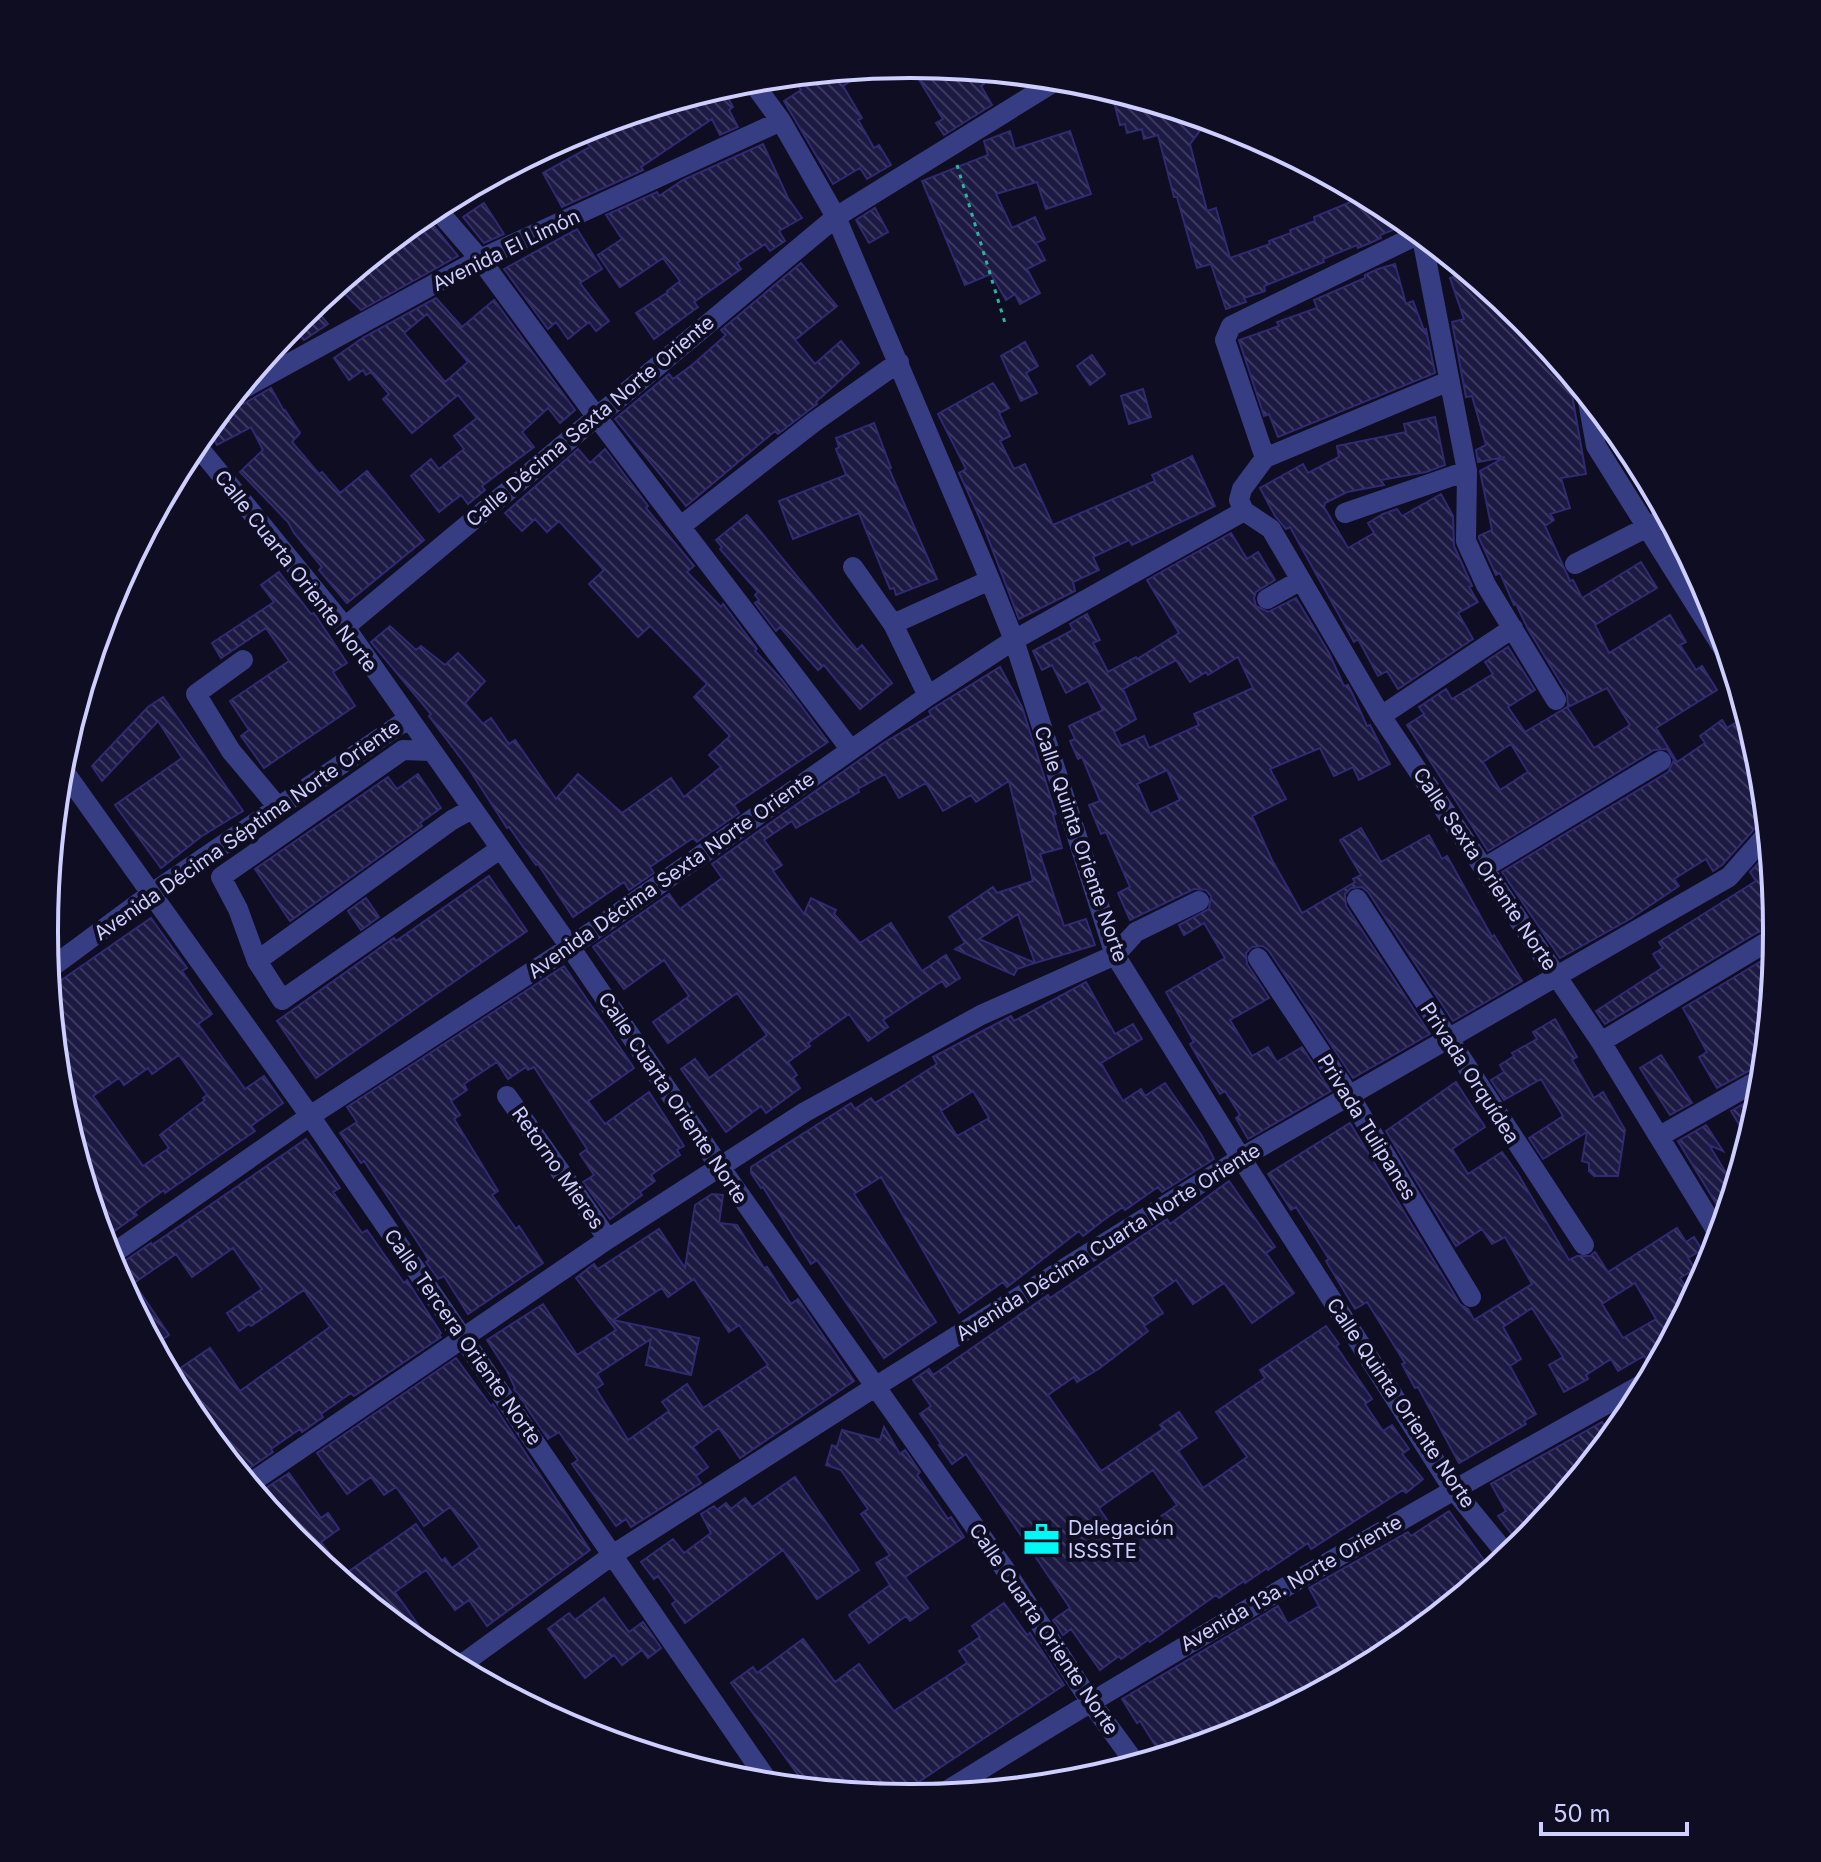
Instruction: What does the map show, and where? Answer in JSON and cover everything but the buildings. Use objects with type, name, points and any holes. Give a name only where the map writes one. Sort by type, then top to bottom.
[{"type":"street","name":"Calle Décima Sexta Norte Oriente","points":[[345,627],[836,217],[1042,89]]},
{"type":"street","name":"Calle Quinta Oriente Norte","points":[[760,92],[781,121],[836,217],[990,580],[1014,640],[1115,955],[1453,1489],[1500,1546]]},
{"type":"street","name":"Avenida El Limón","points":[[262,378],[480,259],[781,121]]},
{"type":"street","points":[[444,218],[480,259],[851,750]]},
{"type":"street","points":[[1265,458],[1225,340],[1231,326],[1413,243]]},
{"type":"street","points":[[1422,250],[1467,471],[1466,541],[1486,585],[1556,700]]},
{"type":"street","points":[[681,526],[814,422],[899,362]]},
{"type":"street","points":[[1244,511],[1239,500],[1242,489],[1265,458],[1449,381]]},
{"type":"street","points":[[1591,417],[1596,446],[1701,613]]},
{"type":"street","name":"Calle Cuarta Oriente Norte","points":[[204,454],[345,627],[720,1167],[1004,1568],[1090,1701],[1129,1754]]},
{"type":"street","points":[[1345,513],[1467,471]]},
{"type":"street","name":"Calle Sexta Oriente Norte","points":[[1244,511],[1271,529],[1381,716],[1601,1042],[1711,1222]]},
{"type":"street","name":"Avenida Décima Sexta Norte Oriente","points":[[120,1249],[310,1116],[570,947],[928,696],[1014,640],[1244,511]]},
{"type":"street","points":[[1575,564],[1658,522]]},
{"type":"street","points":[[853,567],[893,624],[928,696]]},
{"type":"street","points":[[893,624],[990,580]]},
{"type":"street","points":[[1267,599],[1301,580]]},
{"type":"street","points":[[1381,716],[1513,628]]},
{"type":"street","points":[[243,660],[196,694],[231,751],[278,807]]},
{"type":"street","name":"Avenida Décima Séptima Norte Oriente","points":[[59,962],[152,893],[408,719]]},
{"type":"street","points":[[431,751],[403,750],[221,877],[238,909],[257,961],[282,1000],[500,849]]},
{"type":"street","points":[[1484,868],[1661,761]]},
{"type":"street","name":"Calle Tercera Oriente Norte","points":[[71,781],[310,1116],[760,1770]]},
{"type":"street","points":[[257,961],[452,820],[472,809]]},
{"type":"street","name":"Avenida Décima Cuarta Norte Oriente","points":[[468,1659],[614,1554],[875,1387],[1241,1158],[1729,877],[1758,844]]},
{"type":"street","name":"Privada Orquídea","points":[[1357,899],[1584,1245]]},
{"type":"street","points":[[258,1478],[608,1239],[805,1112],[981,1015],[1115,955],[1136,932],[1199,901]]},
{"type":"street","points":[[1601,1042],[1763,944]]},
{"type":"street","name":"Privada Tulipanes","points":[[1258,958],[1349,1095],[1471,1297]]},
{"type":"street","points":[[1660,1136],[1749,1085]]},
{"type":"street","name":"Retorno Mieres","points":[[507,1096],[608,1239]]},
{"type":"street","name":"Avenida 13a. Norte Oriente","points":[[960,1782],[1090,1701],[1453,1489],[1627,1393]]},
{"type":"path","points":[[950,144],[1005,323]]},
{"type":"place","name":"Delegación ISSSTE","points":[[1042,1540]]}]
